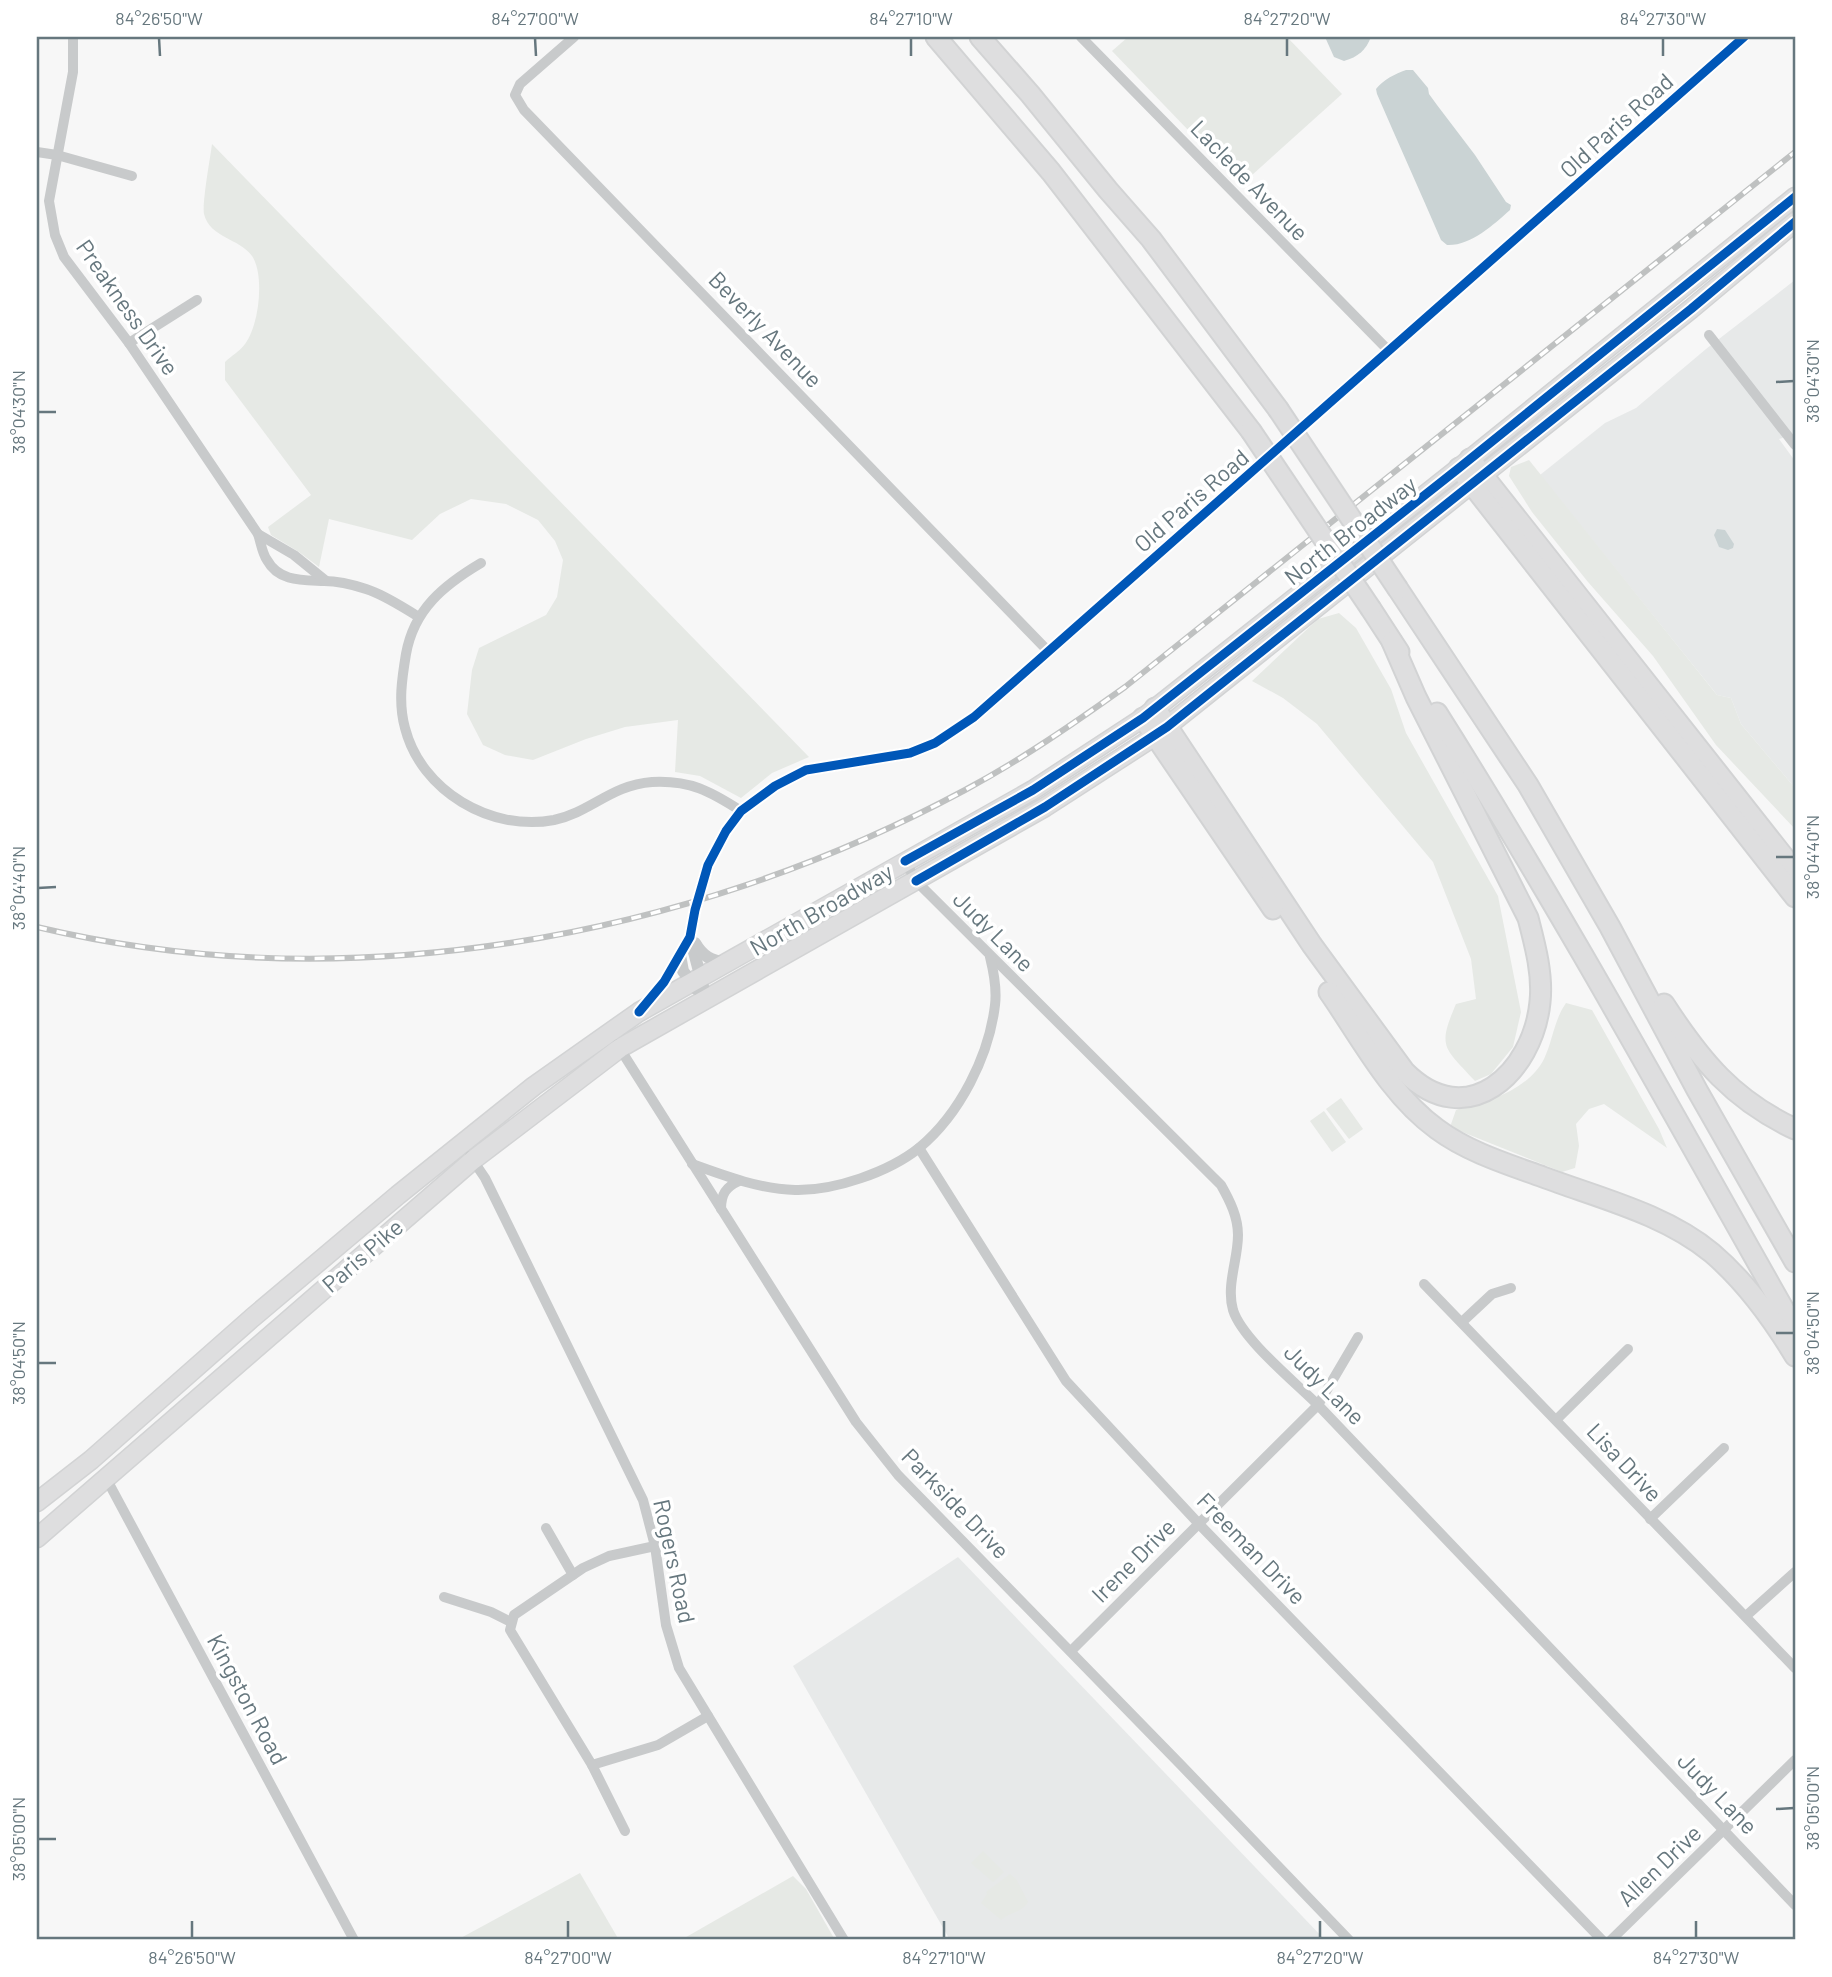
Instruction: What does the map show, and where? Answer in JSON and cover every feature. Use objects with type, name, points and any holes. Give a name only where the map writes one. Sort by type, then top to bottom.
[{"type":"highway","points":[[936,37],[1051,172],[1251,431],[1371,609],[1478,778],[1602,989],[1795,1329]]},
{"type":"highway","points":[[980,37],[1151,239],[1278,409],[1398,589],[1521,774],[1610,926],[1697,1090],[1795,1262]]},
{"type":"highway","name":"North Broadway","points":[[615,1040],[639,1012],[1033,790],[1149,713],[1795,197]]},
{"type":"highway","name":"North Broadway","points":[[706,998],[1045,807],[1161,731],[1793,228]]},
{"type":"highway","points":[[1464,464],[1795,871]]},
{"type":"highway","points":[[1477,479],[1795,897]]},
{"type":"highway","points":[[1161,731],[1405,1072],[1416,1083],[1444,1096],[1476,1096],[1491,1090],[1503,1080],[1515,1068],[1531,1042],[1540,1000],[1536,948],[1528,918],[1416,697],[1392,642]]},
{"type":"highway","points":[[1149,713],[1398,1092],[1416,1111],[1460,1144],[1627,1208],[1683,1233],[1711,1253],[1744,1284],[1764,1308],[1795,1356]]},
{"type":"highway","points":[[1610,926],[1696,1051],[1725,1083],[1747,1102],[1795,1129]]},
{"type":"highway","name":"Paris Pike","points":[[37,1502],[91,1460],[252,1318],[534,1086],[615,1040],[706,998]]},
{"type":"highway","name":"Paris Pike","points":[[37,1538],[615,1040]]},
{"type":"highway","points":[[91,1460],[106,1478]]},
{"type":"street","name":"Preakness Drive","points":[[73,37],[73,72],[49,201],[55,235],[64,257],[129,343],[258,534],[266,560],[274,569],[301,582],[326,581],[366,589],[419,617]]},
{"type":"street","name":"Beverly Avenue","points":[[574,37],[520,84],[515,95],[524,110],[1048,651]]},
{"type":"street","name":"Laclede Avenue","points":[[1081,37],[1389,351]]},
{"type":"street","name":"Old Paris Road","points":[[696,980],[683,971],[680,956],[690,937],[708,864],[726,831],[741,811],[775,786],[806,770],[910,753],[935,743],[974,717],[1744,37]]},
{"type":"street","points":[[37,152],[132,176]]},
{"type":"street","points":[[1777,212],[1793,228]]},
{"type":"street","points":[[129,343],[197,300]]},
{"type":"street","points":[[1709,335],[1795,445]]},
{"type":"street","name":"Preakness Drive","points":[[258,534],[294,555],[326,581]]},
{"type":"street","points":[[481,563],[440,591],[419,617],[408,641],[402,678],[404,727],[421,764],[439,784],[463,803],[496,817],[520,822],[536,822],[575,814],[617,789],[636,784],[670,782],[701,787],[741,811]]},
{"type":"street","name":"Judy Lane","points":[[905,861],[916,881],[990,957],[1221,1185],[1233,1207],[1238,1235],[1232,1279],[1232,1306],[1248,1336],[1318,1405],[1795,1905]]},
{"type":"street","points":[[690,937],[702,955],[712,961],[726,962]]},
{"type":"street","name":"Old Paris Road","points":[[690,937],[696,980],[706,998]]},
{"type":"street","points":[[639,1012],[664,982],[680,956]]},
{"type":"street","points":[[692,1164],[740,1181],[776,1188],[816,1189],[856,1180],[919,1148],[963,1095],[988,1038],[995,1004],[995,979],[990,957]]},
{"type":"street","name":"Parkside Drive","points":[[615,1040],[856,1422],[898,1475],[1349,1940]]},
{"type":"street","name":"Rogers Road","points":[[460,1145],[485,1178],[643,1500],[655,1546],[666,1625],[675,1658],[844,1940]]},
{"type":"street","name":"Freeman Drive","points":[[919,1148],[1066,1381],[1199,1524],[1602,1940]]},
{"type":"street","points":[[721,1209],[724,1191],[740,1181]]},
{"type":"street","name":"Lisa Drive","points":[[1424,1284],[1795,1668]]},
{"type":"street","points":[[1462,1322],[1492,1294],[1511,1287]]},
{"type":"street","name":"Irene Drive","points":[[1071,1651],[1318,1405],[1358,1338]]},
{"type":"street","points":[[1556,1420],[1628,1349]]},
{"type":"street","points":[[1650,1519],[1724,1448]]},
{"type":"street","name":"Kingston Road","points":[[106,1478],[354,1940]]},
{"type":"street","points":[[546,1528],[573,1575]]},
{"type":"street","points":[[625,1831],[592,1765],[510,1630],[514,1615],[573,1575],[609,1556],[655,1546]]},
{"type":"street","points":[[1746,1616],[1795,1572]]},
{"type":"street","points":[[444,1597],[491,1612],[511,1622]]},
{"type":"street","points":[[592,1765],[658,1745],[708,1716]]},
{"type":"street","name":"Allen Drive","points":[[1611,1940],[1795,1760]]},
{"type":"shaded area","points":[[1128,37],[1287,37],[1342,94],[1241,185],[1112,51]]},
{"type":"shaded area","points":[[1325,37],[1371,37],[1361,52],[1344,61],[1334,57]]},
{"type":"shaded area","points":[[1406,70],[1413,70],[1428,88],[1429,94],[1506,202],[1511,205],[1510,210],[1489,228],[1465,242],[1447,245],[1441,240],[1377,94],[1376,89],[1383,82]]},
{"type":"shaded area","points":[[212,144],[809,757],[772,773],[741,798],[700,776],[675,772],[678,720],[625,727],[533,760],[505,755],[483,745],[467,714],[472,670],[479,648],[546,615],[557,597],[563,560],[555,541],[538,520],[506,504],[471,499],[440,514],[412,540],[329,519],[319,567],[271,535],[268,527],[311,495],[225,380],[225,362],[241,349],[250,336],[257,313],[259,287],[256,264],[252,256],[240,245],[212,228],[204,214]]},
{"type":"shaded area","points":[[1795,280],[1795,434],[1779,439],[1795,461],[1795,788],[1741,724],[1731,698],[1717,695],[1540,475],[1605,423],[1636,408]]},
{"type":"shaded area","points":[[1529,460],[1717,695],[1731,698],[1741,724],[1795,788],[1795,829],[1716,745],[1653,656],[1588,582],[1532,512],[1509,476],[1511,467]]},
{"type":"shaded area","points":[[1717,529],[1725,530],[1734,544],[1733,548],[1728,550],[1719,547],[1714,535]]},
{"type":"shaded area","points":[[1339,613],[1356,628],[1391,689],[1406,733],[1498,896],[1521,1012],[1513,1047],[1491,1074],[1475,1081],[1450,1053],[1445,1039],[1456,1004],[1476,999],[1471,959],[1433,862],[1317,724],[1283,698],[1252,681],[1318,619]]},
{"type":"shaded area","points":[[1566,1003],[1592,1010],[1667,1148],[1604,1104],[1589,1109],[1576,1124],[1579,1146],[1575,1168],[1562,1172],[1450,1127],[1456,1110],[1506,1093],[1518,1087],[1537,1070]]},
{"type":"shaded area","points":[[1341,1098],[1363,1129],[1349,1139],[1326,1109]]},
{"type":"shaded area","points":[[1324,1111],[1346,1142],[1332,1152],[1310,1121]]},
{"type":"shaded area","points":[[958,1557],[1325,1940],[950,1940],[793,1666]]},
{"type":"shaded area","points":[[983,1851],[1004,1872],[993,1882],[971,1863]]},
{"type":"shaded area","points":[[580,1873],[619,1940],[457,1940]]},
{"type":"shaded area","points":[[1010,1874],[1016,1879],[1028,1902],[1023,1908],[1001,1920],[981,1903],[986,1892]]},
{"type":"shaded area","points":[[793,1876],[806,1889],[835,1940],[681,1940]]},
{"type":"railway","points":[[37,927],[154,949],[274,958],[393,956],[513,942],[631,919],[746,885],[858,842],[986,778],[1125,687],[1795,152]]},
{"type":"cycle path","points":[[639,1012],[664,982],[690,937],[708,865],[726,831],[741,811],[775,786],[806,770],[910,753],[935,743],[974,717],[1744,37]]},
{"type":"cycle path","points":[[905,861],[1033,790],[1143,718],[1795,197]]},
{"type":"cycle path","points":[[916,881],[1045,807],[1167,727],[1691,309],[1795,222]]}]
